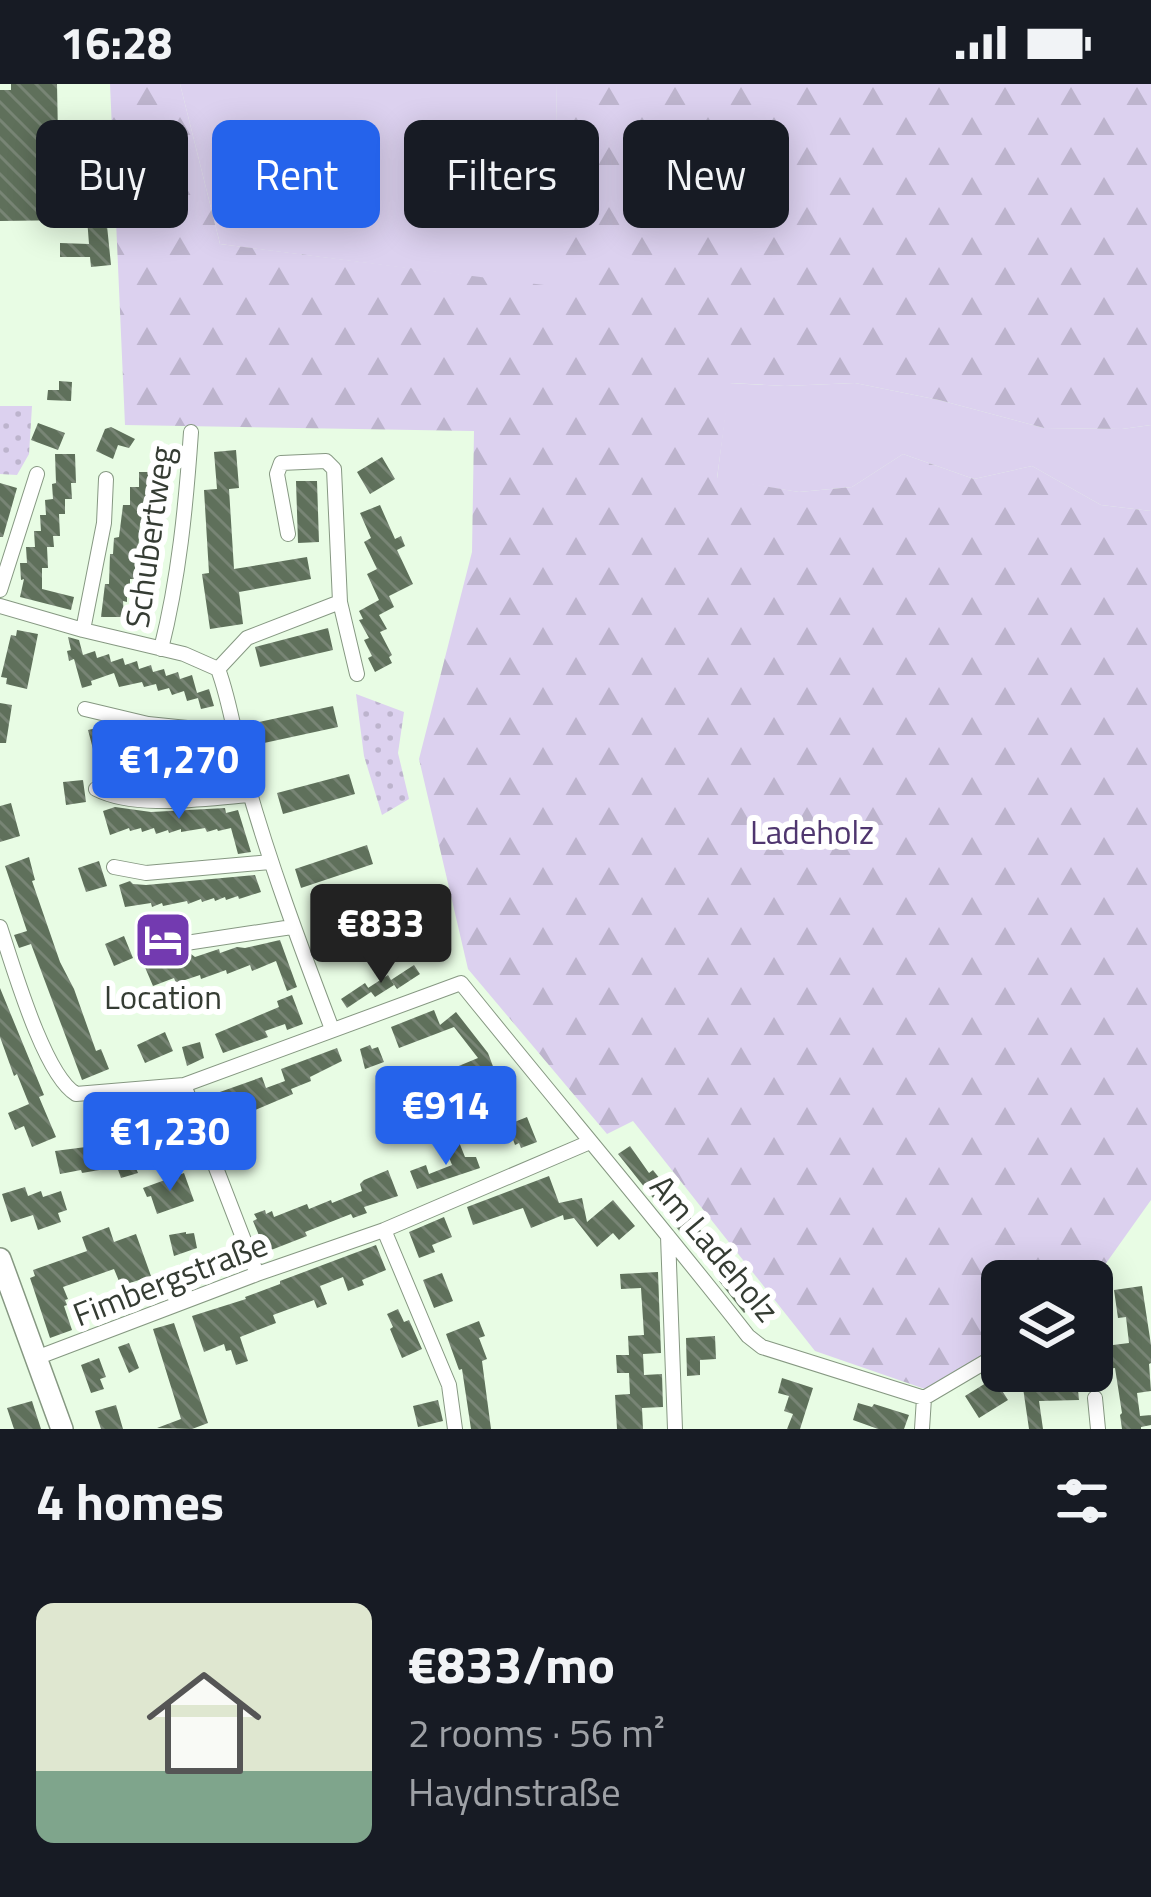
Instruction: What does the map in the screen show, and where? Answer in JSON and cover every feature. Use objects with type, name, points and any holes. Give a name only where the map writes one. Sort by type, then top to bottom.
[{"type":"main road","points":[[0,1259],[62,1429]]},
{"type":"street","name":"Schubertweg","points":[[161,649],[183,523],[191,432]]},
{"type":"street","points":[[288,534],[277,473],[281,463],[326,461],[334,469],[340,602],[357,674]]},
{"type":"street","points":[[0,590],[37,474]]},
{"type":"street","points":[[83,630],[104,523],[106,479]]},
{"type":"street","points":[[218,669],[248,638],[340,602]]},
{"type":"street","points":[[0,606],[184,654],[218,669],[270,862],[332,1029],[184,1085],[76,1094],[63,1087],[0,927]]},
{"type":"street","points":[[85,710],[148,724],[236,733]]},
{"type":"street","points":[[96,789],[110,796],[160,800],[251,795]]},
{"type":"street","points":[[114,867],[146,873],[270,862]]},
{"type":"street","points":[[148,946],[292,927]]},
{"type":"street","name":"Am Ladeholz","points":[[332,1029],[461,983],[748,1336],[762,1347],[924,1398]]},
{"type":"street","points":[[184,1085],[257,1274]]},
{"type":"street","name":"Fimbergstraße","points":[[36,1358],[384,1230],[590,1142]]},
{"type":"street","points":[[384,1230],[449,1385],[455,1429]]},
{"type":"street","points":[[668,1234],[675,1429]]},
{"type":"street","points":[[922,1429],[924,1398],[981,1364]]},
{"type":"street","points":[[1095,1398],[1098,1429]]},
{"type":"green space","name":"Ladeholz","points":[[110,84],[180,84],[212,212],[212,228],[220,244],[560,287],[559,228],[599,228],[599,120],[557,120],[556,84],[1151,84],[1151,425],[1044,428],[855,383],[730,383],[717,478],[799,492],[852,487],[903,454],[974,479],[1032,466],[1101,505],[1151,511],[1151,1200],[1108,1260],[981,1260],[981,1356],[925,1389],[815,1351],[633,1121],[607,1134],[468,969],[419,759],[472,552],[474,431],[125,425],[116,228],[188,228],[188,120],[112,120]]},
{"type":"green space","points":[[180,84],[556,84],[557,120],[404,120],[404,228],[560,228],[561,288],[220,244],[216,228],[380,228],[380,120],[212,120],[212,212]]},
{"type":"green space","points":[[729,383],[855,383],[1044,428],[1151,425],[1151,511],[1101,505],[1032,466],[974,479],[903,454],[852,487],[799,492],[717,479]]},
{"type":"green space","points":[[0,406],[32,406],[29,454],[17,475],[0,474]]},
{"type":"green space","points":[[356,694],[404,712],[398,753],[409,799],[382,815],[364,756]]},
{"type":"building","points":[[11,84],[57,84],[58,120],[36,120],[36,221],[0,221],[0,90],[11,90]]},
{"type":"building","points":[[88,228],[107,228],[111,265],[91,267],[90,257],[60,257],[60,243],[89,244]]},
{"type":"building","points":[[59,381],[72,382],[71,401],[47,400],[48,390],[59,390]]},
{"type":"building","points":[[38,423],[65,433],[58,450],[31,440]]},
{"type":"building","points":[[111,427],[135,439],[129,448],[118,445],[113,459],[96,451],[105,429]]},
{"type":"building","points":[[236,450],[239,488],[229,489],[234,569],[307,557],[311,579],[239,592],[243,624],[210,629],[202,574],[209,573],[204,490],[217,489],[214,452]]},
{"type":"building","points":[[55,454],[75,454],[76,483],[71,483],[72,499],[65,499],[65,514],[59,514],[60,536],[53,536],[54,547],[47,547],[42,589],[74,597],[71,610],[20,597],[24,579],[20,563],[27,563],[26,547],[35,547],[34,531],[41,531],[45,500],[53,499]]},
{"type":"building","points":[[382,457],[395,479],[370,494],[357,472]]},
{"type":"building","points":[[139,472],[158,472],[150,507],[143,506],[135,579],[127,585],[124,617],[101,617],[114,538],[119,537],[123,505],[130,505],[130,487],[139,487]]},
{"type":"building","points":[[296,481],[317,481],[319,542],[298,543]]},
{"type":"building","points":[[0,483],[17,488],[3,537],[0,537]]},
{"type":"building","points":[[380,505],[395,539],[401,536],[405,546],[397,550],[413,584],[389,596],[394,607],[379,615],[387,629],[380,632],[392,663],[375,672],[359,611],[379,600],[367,574],[377,569],[364,542],[371,538],[360,513]]},
{"type":"building","points":[[328,628],[333,650],[260,667],[255,647]]},
{"type":"building","points":[[17,630],[38,634],[27,689],[6,684],[7,678],[1,677],[11,635],[16,636]]},
{"type":"building","points":[[68,637],[79,640],[83,655],[109,654],[111,662],[137,661],[139,669],[151,665],[153,672],[164,669],[166,676],[178,672],[180,679],[192,675],[197,693],[209,689],[214,706],[201,709],[198,698],[187,701],[184,691],[172,695],[169,688],[158,691],[156,684],[119,687],[114,673],[82,688],[74,659],[69,661]]},
{"type":"building","points":[[0,703],[12,705],[6,743],[0,743]]},
{"type":"building","points":[[333,706],[338,727],[264,743],[259,722]]},
{"type":"building","points":[[101,727],[103,733],[114,730],[116,736],[128,733],[129,738],[141,735],[143,740],[154,737],[155,742],[168,739],[168,743],[193,741],[194,745],[206,742],[208,751],[220,748],[229,786],[218,787],[212,765],[200,768],[198,759],[173,763],[172,758],[160,761],[159,756],[134,760],[132,752],[107,752],[106,746],[93,749],[88,730]]},
{"type":"building","points":[[349,774],[355,794],[283,814],[277,793]]},
{"type":"building","points":[[83,780],[86,802],[66,805],[63,782]]},
{"type":"building","points":[[11,803],[20,836],[0,842],[0,806]]},
{"type":"building","points":[[115,807],[151,812],[238,810],[251,852],[238,854],[231,828],[156,834],[154,828],[142,832],[129,828],[110,835],[103,811]]},
{"type":"building","points":[[367,845],[373,864],[301,888],[295,869]]},
{"type":"building","points":[[29,857],[32,881],[60,962],[96,1051],[101,1049],[109,1069],[82,1080],[31,944],[19,948],[14,935],[27,931],[5,866]]},
{"type":"building","points":[[99,861],[107,886],[86,892],[78,868]]},
{"type":"building","points":[[255,875],[261,892],[239,899],[152,907],[151,903],[125,907],[119,885],[130,881],[146,885]]},
{"type":"building","points":[[390,913],[397,932],[326,957],[319,939]]},
{"type":"building","points":[[124,936],[133,958],[114,966],[105,944]]},
{"type":"building","points":[[280,940],[297,987],[287,991],[276,961],[252,971],[250,965],[227,974],[226,970],[176,983],[174,978],[153,986],[144,965],[166,957],[170,961]]},
{"type":"building","points":[[414,965],[420,974],[397,989],[391,980]]},
{"type":"building","points":[[388,975],[394,985],[375,997],[368,988]]},
{"type":"building","points":[[365,983],[371,992],[347,1008],[341,999]]},
{"type":"building","points":[[0,988],[56,1137],[32,1147],[24,1126],[15,1130],[8,1113],[29,1104],[0,1037]]},
{"type":"building","points":[[292,995],[303,1024],[265,1031],[268,1037],[223,1053],[215,1034],[279,1007],[277,1001]]},
{"type":"building","points":[[434,1010],[440,1025],[456,1012],[488,1053],[497,1077],[490,1072],[426,1098],[420,1082],[478,1058],[454,1027],[399,1048],[391,1027]]},
{"type":"building","points":[[165,1032],[173,1051],[145,1063],[137,1045]]},
{"type":"building","points":[[200,1042],[204,1058],[187,1066],[182,1047]]},
{"type":"building","points":[[378,1047],[384,1062],[365,1069],[360,1049]]},
{"type":"building","points":[[337,1048],[342,1061],[291,1089],[293,1094],[246,1114],[244,1110],[213,1119],[206,1101],[219,1096],[217,1093],[262,1077],[266,1088],[285,1081],[281,1069]]},
{"type":"building","points":[[134,1113],[136,1120],[145,1116],[153,1134],[131,1145],[138,1173],[121,1178],[117,1167],[60,1174],[55,1151],[109,1144],[105,1133],[115,1128],[113,1122]]},
{"type":"building","points":[[510,1117],[512,1123],[527,1117],[537,1142],[521,1148],[510,1131],[500,1135],[495,1122]]},
{"type":"building","points":[[459,1142],[465,1157],[476,1157],[480,1168],[417,1189],[410,1171],[426,1165],[429,1174],[452,1165],[445,1147]]},
{"type":"building","points":[[630,1146],[713,1246],[700,1257],[618,1154]]},
{"type":"building","points":[[388,1170],[398,1196],[266,1252],[254,1214],[272,1211],[274,1217],[307,1204],[309,1209],[332,1203],[362,1191],[364,1180]]},
{"type":"building","points":[[184,1173],[194,1201],[157,1214],[143,1188]]},
{"type":"building","points":[[549,1176],[559,1203],[582,1198],[587,1222],[613,1200],[635,1226],[619,1240],[613,1233],[597,1247],[574,1218],[564,1220],[563,1215],[531,1228],[523,1208],[473,1225],[467,1207]]},
{"type":"building","points":[[25,1187],[28,1196],[61,1191],[67,1210],[58,1213],[61,1222],[38,1230],[33,1215],[11,1222],[2,1194]]},
{"type":"building","points":[[444,1217],[452,1237],[432,1245],[435,1252],[419,1258],[409,1232]]},
{"type":"building","points":[[109,1227],[114,1242],[136,1234],[151,1276],[121,1286],[114,1269],[63,1287],[72,1330],[50,1338],[30,1278],[35,1276],[33,1270],[87,1251],[82,1237]]},
{"type":"building","points":[[194,1233],[197,1248],[174,1256],[169,1235]]},
{"type":"building","points":[[376,1245],[386,1270],[348,1291],[343,1277],[320,1286],[327,1304],[317,1308],[314,1300],[273,1315],[276,1323],[240,1337],[248,1361],[236,1365],[224,1344],[204,1352],[192,1316]]},
{"type":"building","points":[[658,1272],[661,1353],[643,1354],[644,1375],[662,1374],[663,1407],[642,1408],[643,1429],[617,1429],[615,1395],[630,1394],[629,1373],[617,1373],[616,1355],[629,1355],[628,1336],[644,1335],[641,1288],[621,1289],[620,1274]]},
{"type":"building","points":[[732,1272],[755,1305],[744,1313],[719,1281]]},
{"type":"building","points":[[442,1273],[453,1301],[434,1308],[423,1280]]},
{"type":"building","points":[[1142,1286],[1151,1345],[1151,1391],[1137,1393],[1140,1416],[1151,1415],[1151,1425],[1141,1429],[1122,1429],[1113,1345],[1129,1343],[1126,1317],[1118,1318],[1114,1290]]},
{"type":"building","points":[[398,1309],[404,1322],[409,1320],[422,1349],[402,1358],[387,1314]]},
{"type":"building","points":[[479,1321],[485,1336],[479,1338],[487,1359],[482,1361],[491,1429],[471,1429],[462,1369],[446,1334]]},
{"type":"building","points":[[174,1323],[208,1423],[192,1429],[157,1428],[181,1419],[153,1329]]},
{"type":"building","points":[[715,1336],[716,1359],[700,1360],[700,1375],[687,1376],[686,1338]]},
{"type":"building","points":[[129,1343],[139,1368],[129,1373],[118,1347]]},
{"type":"building","points":[[99,1358],[106,1377],[100,1379],[104,1389],[91,1393],[81,1365]]},
{"type":"building","points":[[782,1378],[813,1388],[800,1429],[787,1429],[793,1414],[784,1411],[789,1396],[778,1393]]},
{"type":"building","points":[[981,1386],[981,1392],[1003,1392],[1008,1400],[979,1418],[965,1396]]},
{"type":"building","points":[[1024,1392],[1078,1392],[1079,1400],[1039,1401],[1043,1429],[1029,1429]]},
{"type":"building","points":[[438,1400],[443,1421],[418,1427],[413,1406]]},
{"type":"building","points":[[32,1401],[41,1429],[14,1429],[7,1408]]},
{"type":"building","points":[[858,1403],[909,1415],[904,1429],[878,1429],[853,1420]]},
{"type":"building","points":[[116,1405],[123,1429],[101,1429],[95,1411]]},
{"type":"place","name":"Location","points":[[163,940]]}]
